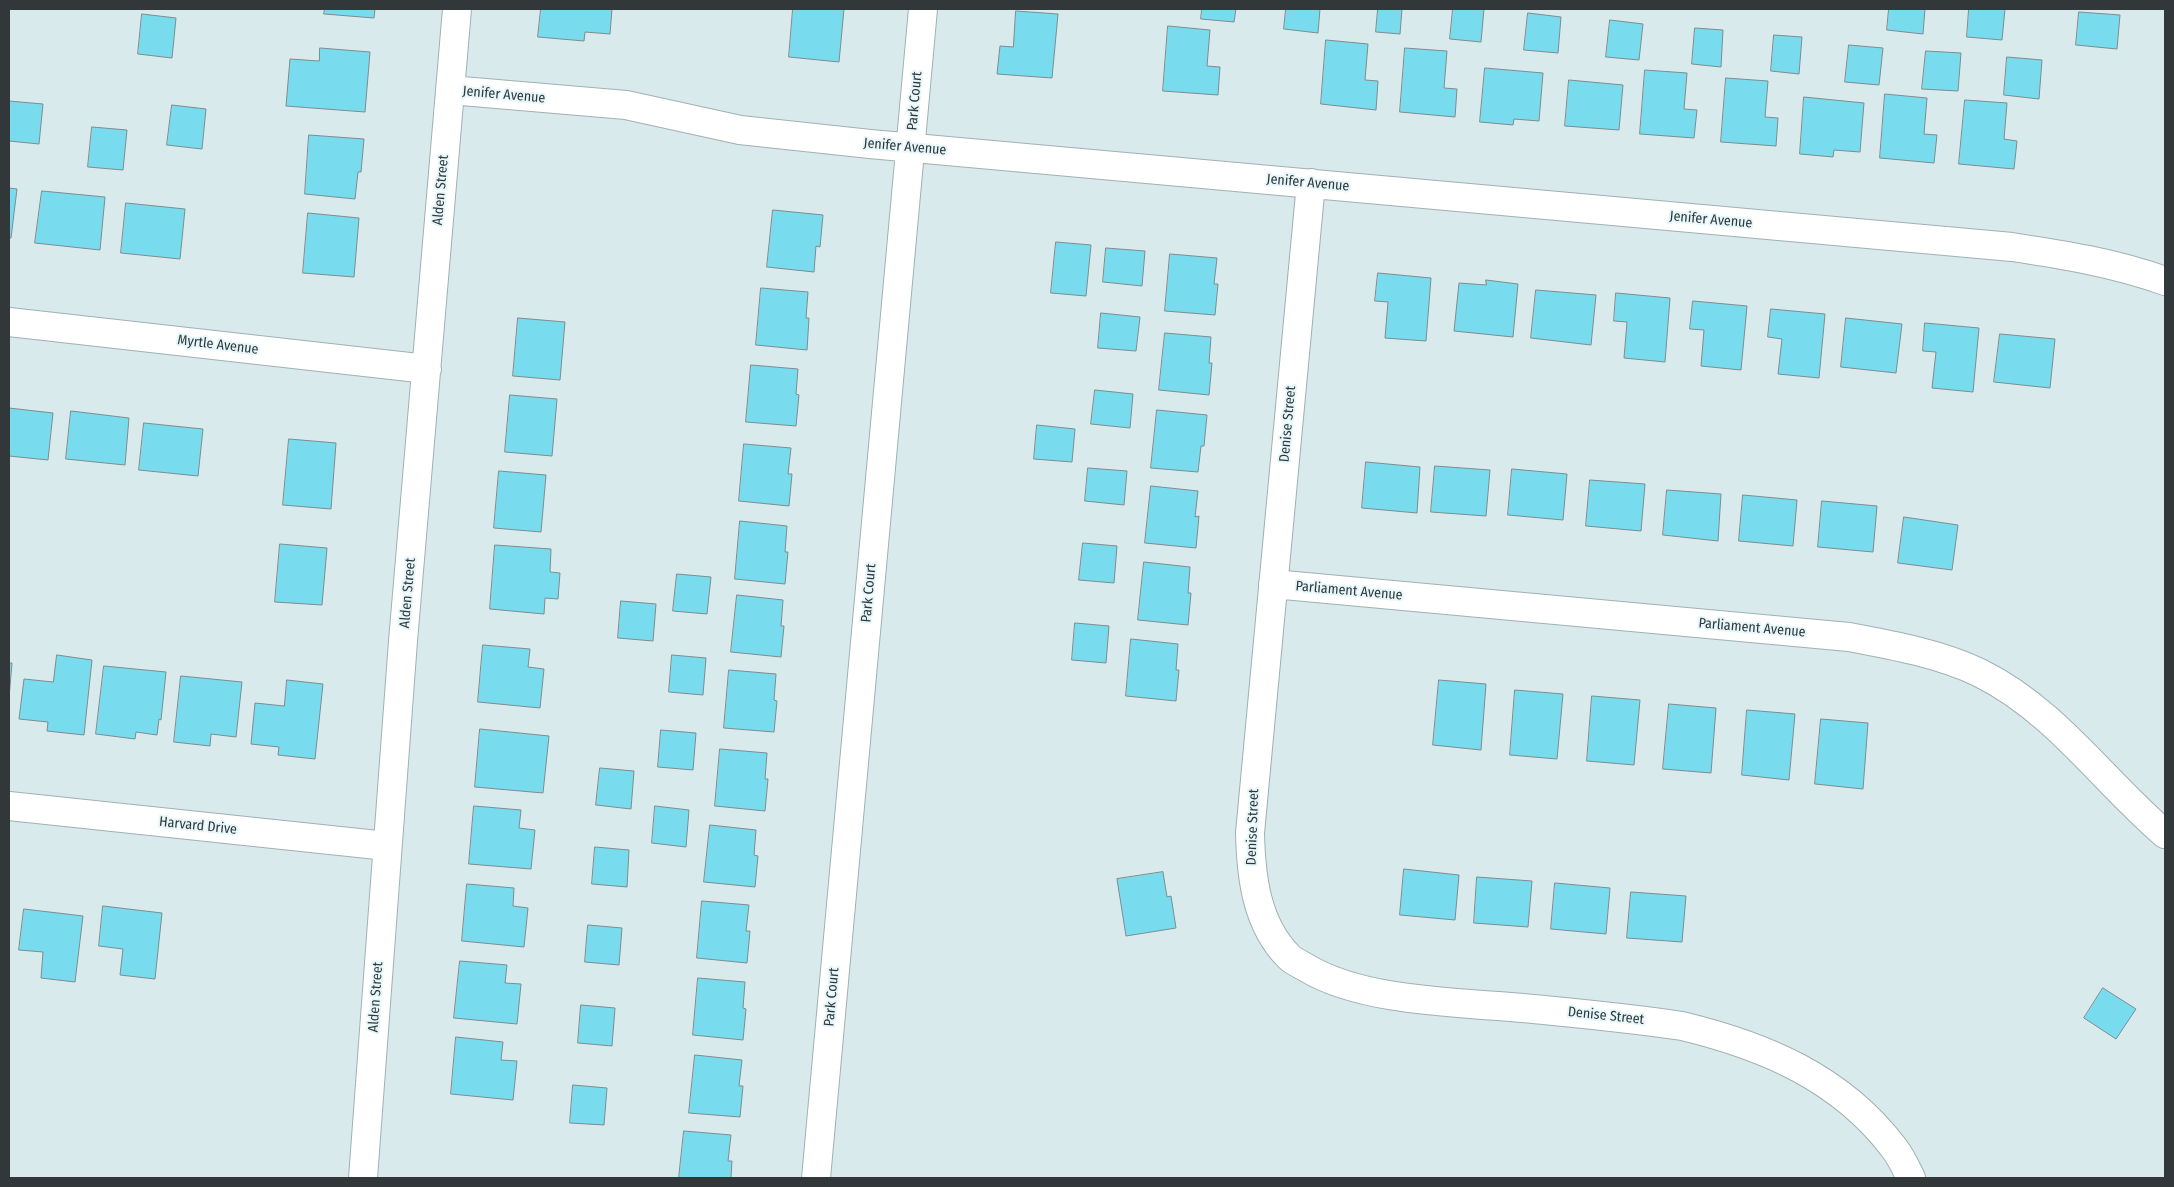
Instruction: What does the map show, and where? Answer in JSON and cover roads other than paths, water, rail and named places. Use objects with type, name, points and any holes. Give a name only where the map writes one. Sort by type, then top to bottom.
[{"type":"street","name":"Alden Street","points":[[363,1178],[387,846],[457,9]]},
{"type":"street","name":"Park Court","points":[[816,1178],[923,9]]},
{"type":"street","name":"Jenifer Avenue","points":[[450,90],[626,105],[740,130],[910,148],[2012,247],[2078,256],[2128,268],[2165,281]]},
{"type":"street","name":"Denise Street","points":[[1310,183],[1250,833],[1251,871],[1257,901],[1270,931],[1289,957],[1323,978],[1363,990],[1409,997],[1682,1026],[1720,1035],[1768,1051],[1814,1076],[1853,1104],[1894,1148],[1911,1178]]},
{"type":"street","name":"Myrtle Avenue","points":[[9,322],[427,369]]},
{"type":"street","name":"Parliament Avenue","points":[[1274,584],[1849,637],[1916,650],[1980,673],[2026,702],[2070,738],[2144,816],[2165,834]]},
{"type":"street","name":"Harvard Drive","points":[[9,806],[387,846]]}]
